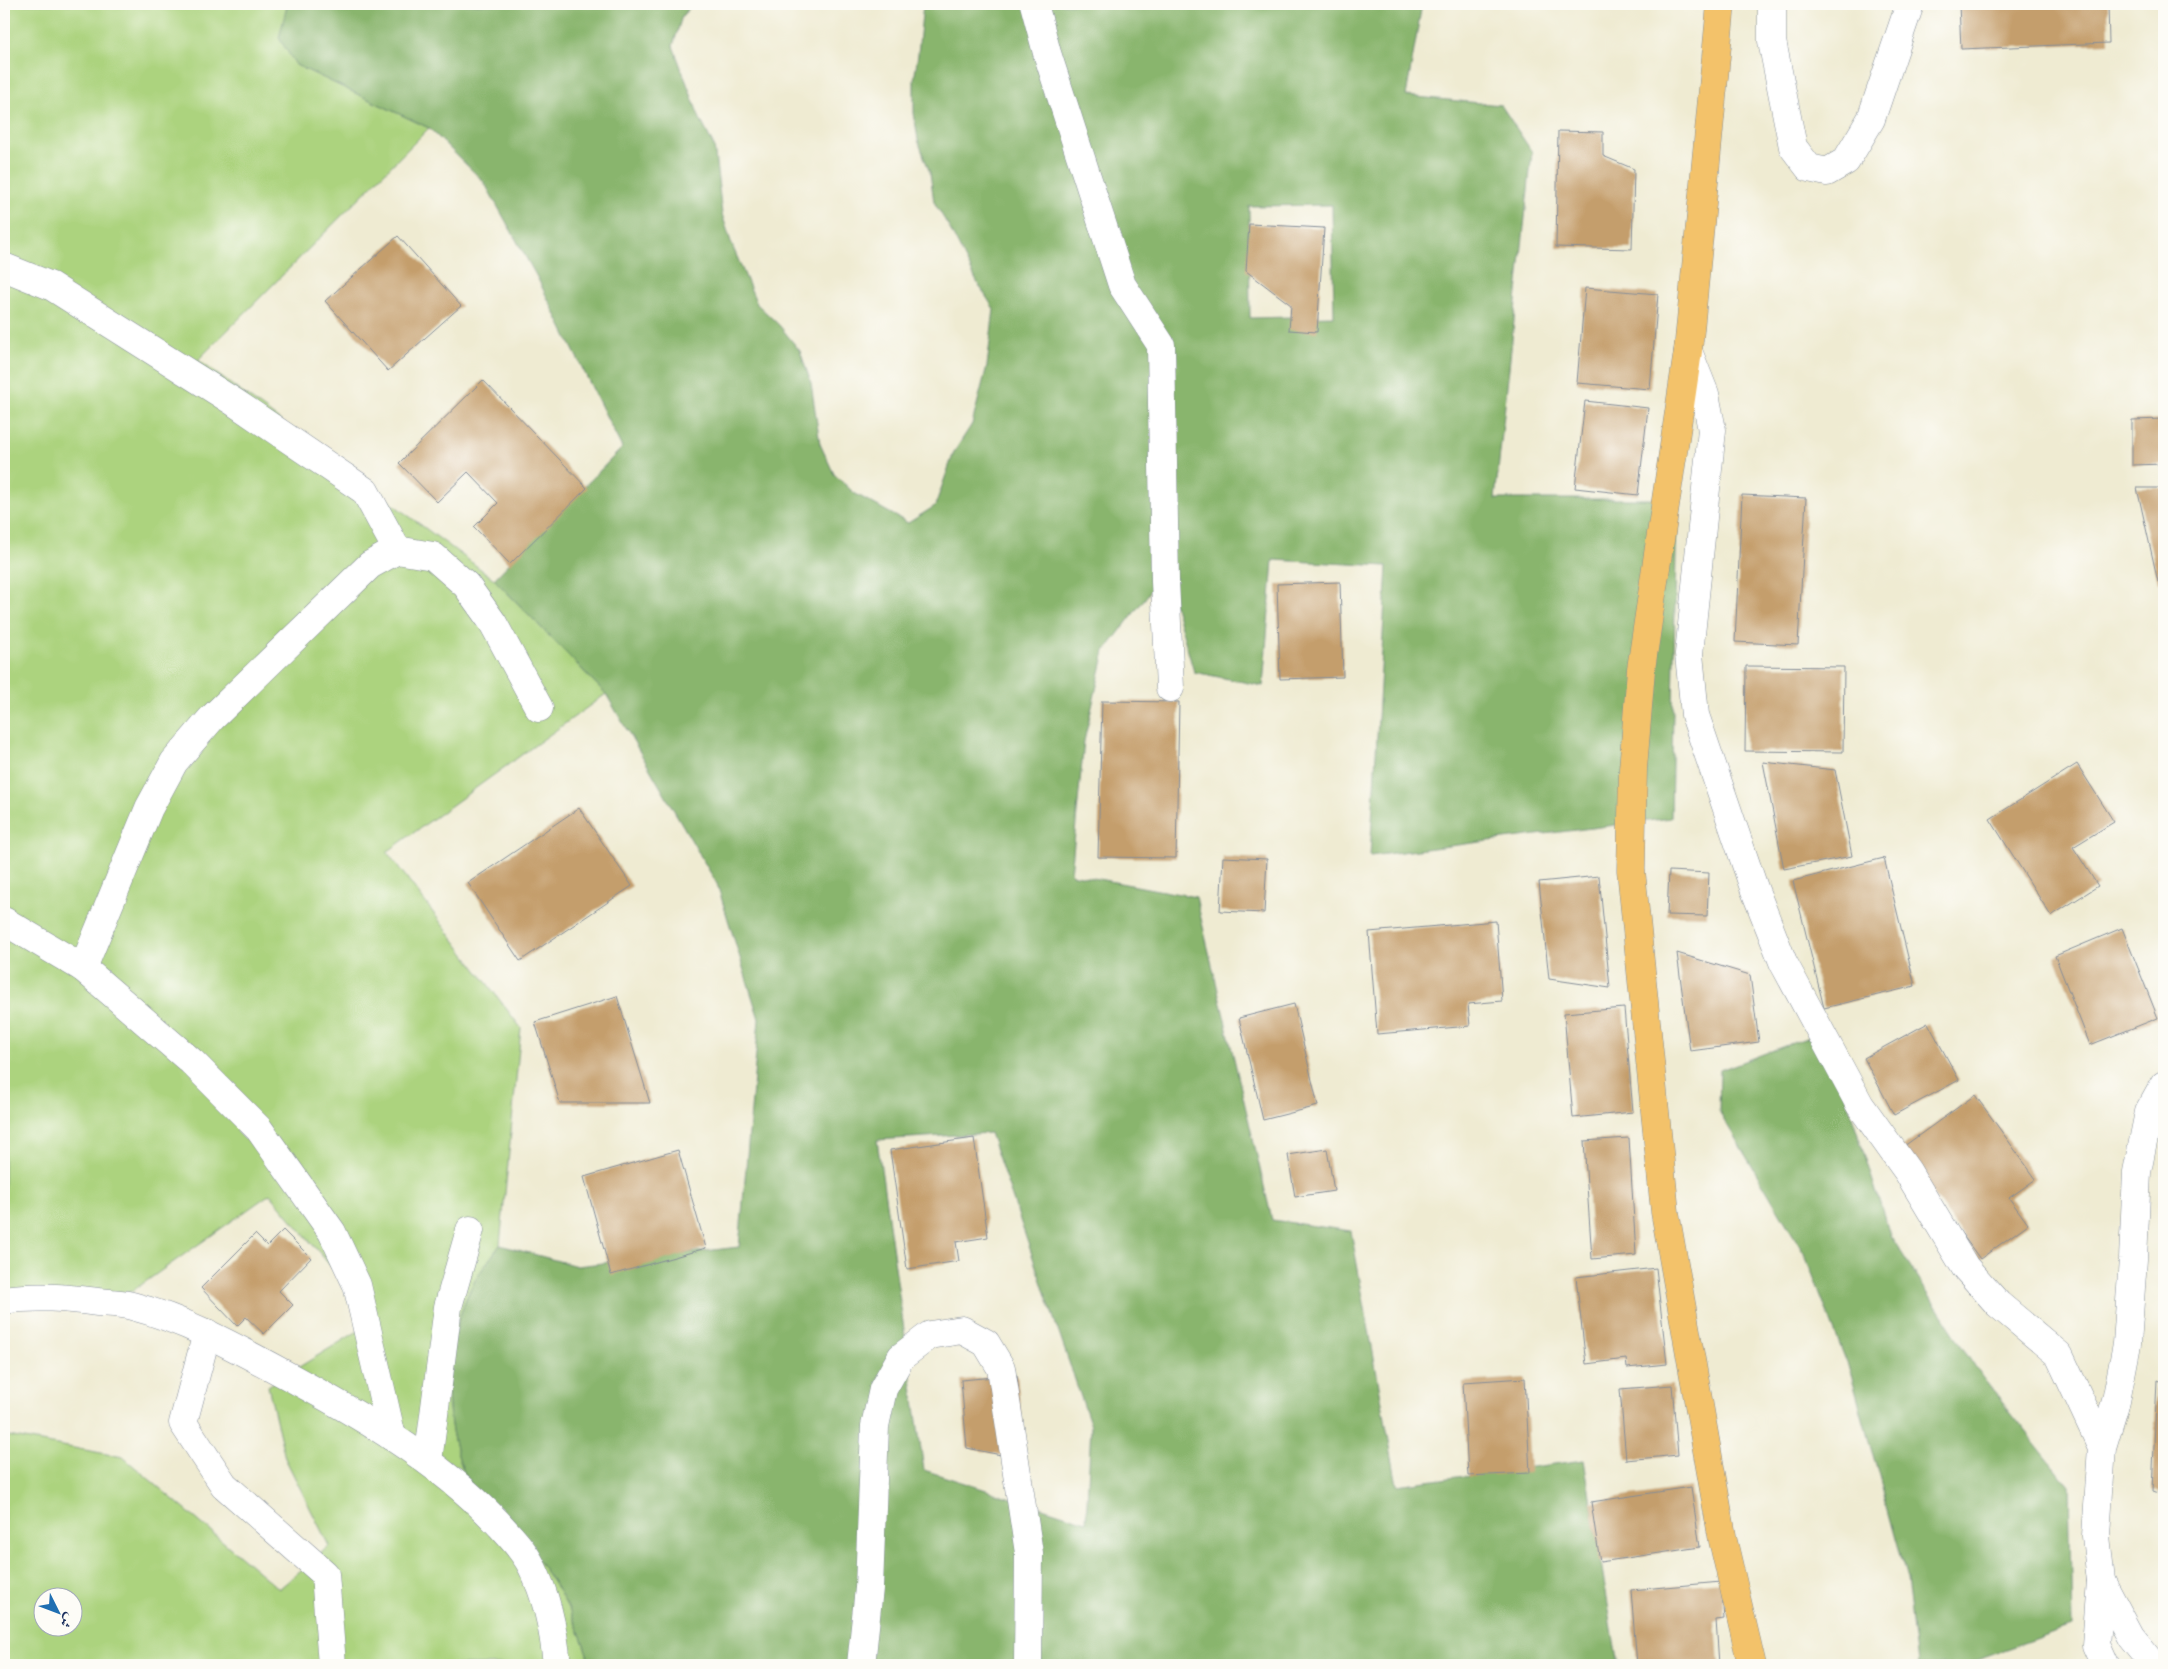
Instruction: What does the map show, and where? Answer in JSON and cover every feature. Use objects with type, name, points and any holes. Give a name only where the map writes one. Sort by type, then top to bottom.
[{"type":"main road","points":[[1721,4],[1688,351],[1641,669],[1633,769],[1632,870],[1665,1212],[1723,1541],[1752,1665]]},
{"type":"street","points":[[1034,4],[1047,53],[1122,285],[1161,345],[1165,580],[1170,688]]},
{"type":"street","points":[[1772,4],[1772,41],[1793,147],[1810,168],[1827,172],[1846,161],[1871,119],[1910,4]]},
{"type":"street","points":[[4,267],[50,286],[234,402],[365,491],[396,550]]},
{"type":"street","points":[[1688,351],[1705,394],[1712,430],[1689,654],[1695,715],[1754,888],[1783,962],[1860,1106],[1908,1172],[1965,1267],[1998,1304],[2058,1355],[2102,1446]]},
{"type":"street","points":[[83,968],[149,808],[174,762],[211,719],[370,564],[396,550],[433,556],[466,585],[493,623],[539,708]]},
{"type":"street","points":[[4,922],[83,968],[192,1062],[259,1129],[332,1232],[357,1285],[392,1437]]},
{"type":"street","points":[[2105,1665],[2096,1645],[2100,1581],[2096,1536],[2102,1446],[2116,1401],[2127,1344],[2134,1260],[2137,1172],[2149,1112],[2164,1085]]},
{"type":"street","points":[[428,1461],[448,1307],[470,1230]]},
{"type":"street","points":[[4,1300],[62,1298],[131,1305],[207,1333],[318,1392],[392,1437],[428,1461],[484,1509],[510,1537],[532,1566],[547,1606],[555,1646],[556,1665]]},
{"type":"street","points":[[861,1665],[869,1588],[875,1426],[883,1389],[901,1357],[930,1334],[962,1330],[986,1343],[1001,1368],[1029,1554],[1028,1665]]},
{"type":"street","points":[[207,1333],[183,1423],[224,1485],[325,1574],[332,1665]]},
{"type":"street","points":[[2100,1581],[2130,1637],[2154,1665]]},
{"type":"green space","points":[[4,4],[289,4],[286,10],[296,65],[429,128],[198,360],[494,579],[606,694],[387,852],[521,1028],[500,1245],[472,1286],[460,1317],[449,1371],[448,1398],[451,1425],[466,1477],[484,1508],[533,1555],[551,1579],[575,1622],[590,1665],[4,1665],[4,1437],[8,1436],[123,1457],[279,1589],[329,1546],[285,1458],[268,1386],[376,1320],[270,1194],[131,1292],[4,1297]]},
{"type":"green space","points":[[289,4],[693,4],[682,16],[673,46],[700,119],[714,146],[722,214],[732,245],[757,304],[779,325],[800,351],[811,383],[820,444],[834,474],[854,493],[908,523],[935,506],[954,452],[972,424],[987,366],[994,309],[977,282],[934,202],[930,173],[918,140],[914,113],[914,80],[923,4],[1422,4],[1406,96],[1501,105],[1532,152],[1495,499],[1677,499],[1671,818],[1370,856],[1387,566],[1273,560],[1263,686],[1194,672],[1165,572],[1105,651],[1084,741],[1071,874],[1196,897],[1272,1220],[1351,1231],[1397,1485],[1584,1460],[1618,1665],[590,1665],[575,1622],[551,1579],[533,1555],[479,1501],[466,1477],[451,1425],[448,1398],[453,1344],[460,1317],[472,1286],[500,1245],[577,1266],[739,1247],[759,1019],[717,884],[606,694],[494,579],[622,448],[538,279],[484,182],[429,128],[296,65],[279,38]],"holes":[[[1332,205],[1334,316],[1250,318],[1249,206]],[[990,1133],[1091,1426],[1086,1522],[924,1470],[877,1140]]]},
{"type":"green space","points":[[1825,1031],[1890,1235],[1982,1377],[2069,1486],[2072,1626],[1960,1665],[1917,1665],[1907,1579],[1850,1371],[1805,1255],[1719,1111],[1720,1070]]},
{"type":"building","points":[[1959,4],[2108,4],[2109,43],[1961,49]]},
{"type":"building","points":[[1558,131],[1603,132],[1603,156],[1634,169],[1632,249],[1556,247]]},
{"type":"building","points":[[1249,224],[1324,228],[1317,332],[1289,330],[1291,305],[1246,271]]},
{"type":"building","points":[[398,236],[461,306],[388,371],[325,301]]},
{"type":"building","points":[[1585,288],[1658,294],[1650,389],[1577,383]]},
{"type":"building","points":[[483,380],[587,488],[510,564],[474,527],[498,503],[468,472],[437,502],[399,463]]},
{"type":"building","points":[[1585,401],[1648,408],[1638,495],[1575,488]]},
{"type":"building","points":[[2164,419],[2164,464],[2132,465],[2132,420]]},
{"type":"building","points":[[2137,488],[2164,488],[2164,581],[2158,582]]},
{"type":"building","points":[[1742,495],[1806,498],[1798,645],[1735,642]]},
{"type":"building","points":[[1340,582],[1343,677],[1280,679],[1277,584]]},
{"type":"building","points":[[1746,666],[1844,667],[1843,752],[1745,751]]},
{"type":"building","points":[[1102,701],[1179,702],[1176,858],[1098,857]]},
{"type":"building","points":[[1763,762],[1835,770],[1852,856],[1784,869]]},
{"type":"building","points":[[2077,764],[2114,822],[2073,847],[2098,886],[2051,916],[1990,819]]},
{"type":"building","points":[[579,808],[632,886],[520,961],[468,883]]},
{"type":"building","points":[[1223,857],[1267,859],[1264,913],[1220,911]]},
{"type":"building","points":[[1884,858],[1915,986],[1824,1008],[1793,881]]},
{"type":"building","points":[[1669,871],[1709,873],[1707,916],[1667,915]]},
{"type":"building","points":[[1599,876],[1610,988],[1549,979],[1539,882]]},
{"type":"building","points":[[1496,921],[1502,1001],[1468,1004],[1470,1026],[1377,1034],[1369,932]]},
{"type":"building","points":[[2122,928],[2158,1018],[2090,1045],[2055,956]]},
{"type":"building","points":[[1677,953],[1750,975],[1759,1042],[1690,1051]]},
{"type":"building","points":[[617,996],[650,1103],[560,1103],[535,1022]]},
{"type":"building","points":[[1294,1004],[1318,1106],[1263,1120],[1239,1018]]},
{"type":"building","points":[[1624,1008],[1633,1112],[1573,1118],[1564,1013]]},
{"type":"building","points":[[1928,1023],[1959,1080],[1894,1115],[1864,1058]]},
{"type":"building","points":[[1975,1095],[2036,1179],[2009,1198],[2028,1224],[1980,1259],[1900,1149]]},
{"type":"building","points":[[974,1138],[988,1237],[956,1242],[959,1261],[907,1269],[890,1150]]},
{"type":"building","points":[[1629,1138],[1636,1255],[1592,1259],[1584,1141]]},
{"type":"building","points":[[1327,1149],[1334,1191],[1295,1197],[1288,1155]]},
{"type":"building","points":[[678,1150],[706,1248],[611,1275],[584,1177]]},
{"type":"building","points":[[283,1230],[311,1258],[279,1291],[293,1305],[264,1334],[246,1317],[237,1326],[201,1288],[255,1234],[267,1246]]},
{"type":"building","points":[[1656,1268],[1667,1364],[1627,1368],[1626,1359],[1586,1364],[1576,1277]]},
{"type":"building","points":[[1017,1375],[1025,1460],[967,1448],[961,1380]]},
{"type":"building","points":[[1525,1378],[1530,1473],[1468,1476],[1463,1382]]},
{"type":"building","points":[[2157,1380],[2164,1383],[2164,1495],[2152,1491]]},
{"type":"building","points":[[1672,1385],[1678,1455],[1626,1460],[1620,1389]]},
{"type":"building","points":[[1691,1487],[1700,1547],[1600,1562],[1591,1502]]},
{"type":"building","points":[[1721,1582],[1724,1619],[1716,1620],[1719,1665],[1637,1665],[1631,1590]]}]
